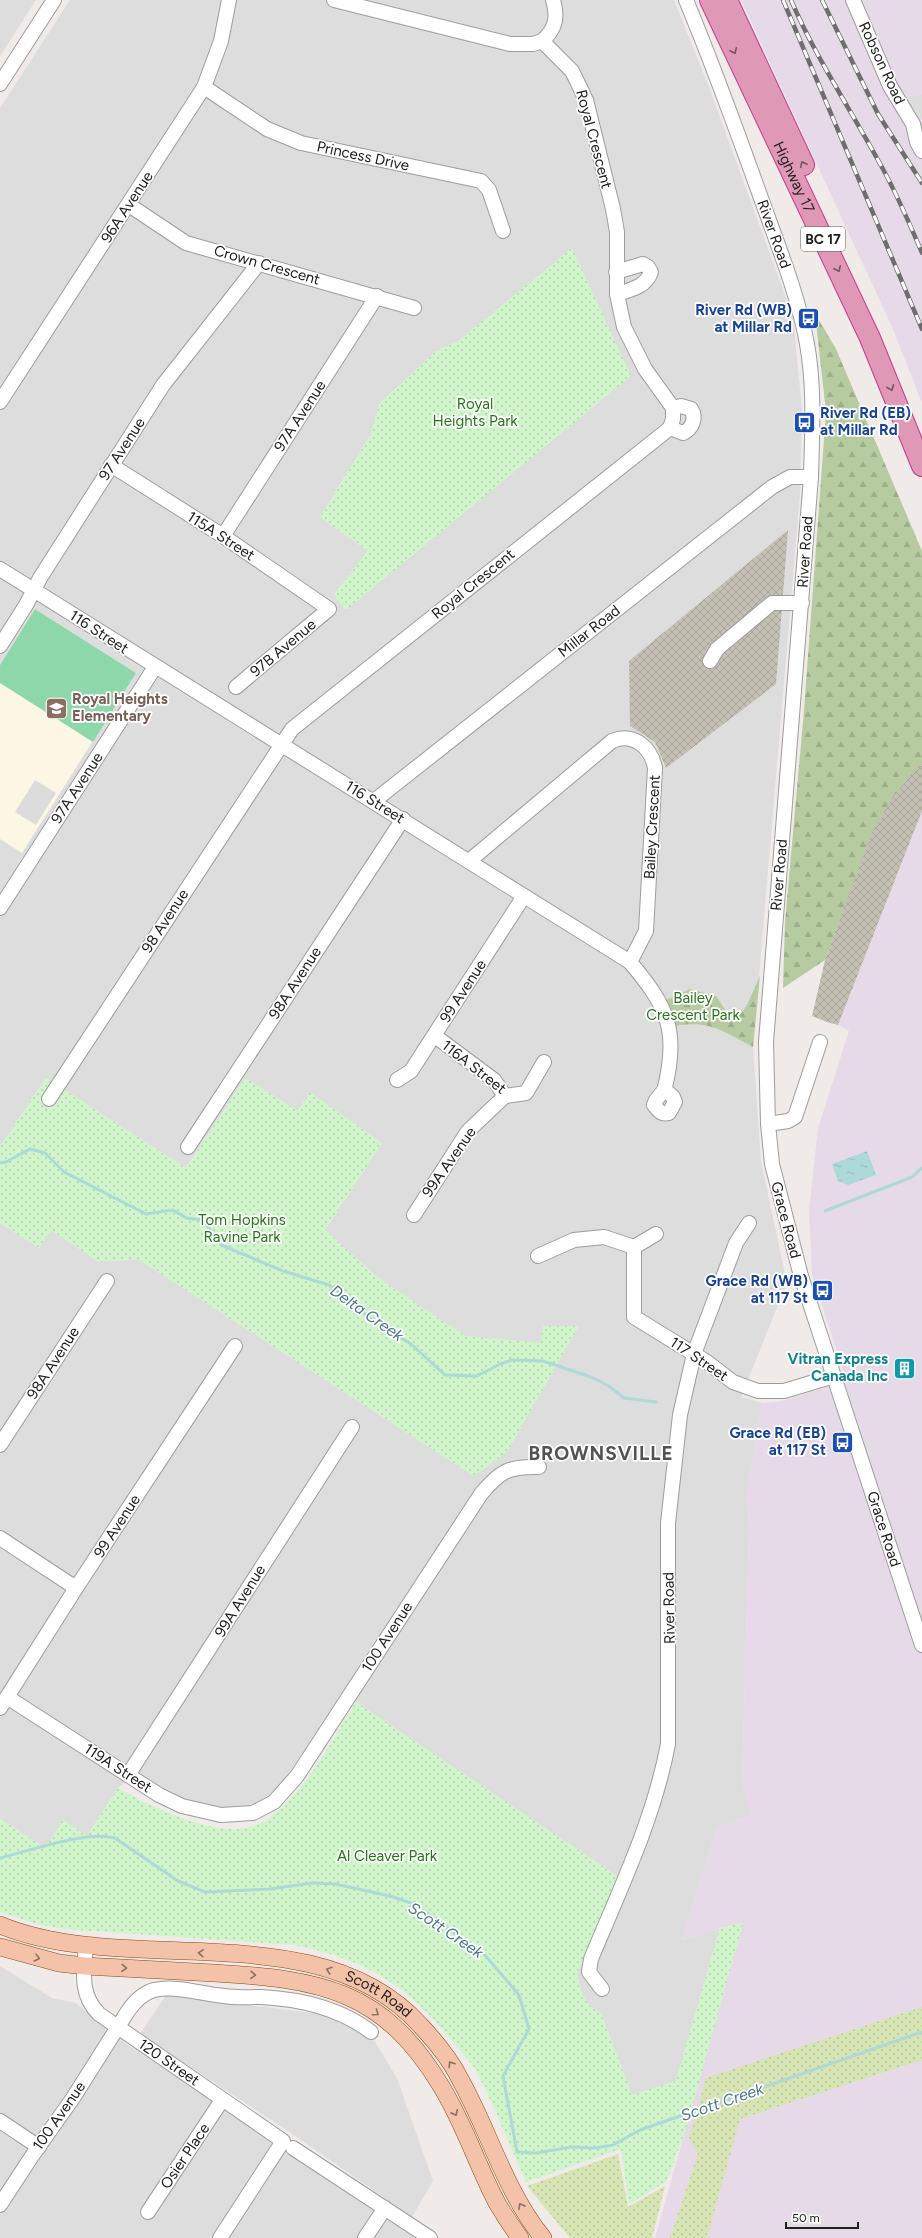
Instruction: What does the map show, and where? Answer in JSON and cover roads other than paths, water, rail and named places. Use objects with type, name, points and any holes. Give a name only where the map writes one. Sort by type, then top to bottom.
[{"type":"highway","name":"Highway 17","points":[[710,0],[870,338],[922,466]]},
{"type":"highway","name":"Highway 17","points":[[727,0],[882,333],[922,430]]},
{"type":"main road","points":[[0,1925],[37,1938],[86,1946]]},
{"type":"main road","points":[[0,1946],[53,1962],[85,1966]]},
{"type":"main road","name":"Scott Road","points":[[86,1946],[255,1956],[300,1961],[351,1978],[385,1996],[420,2024],[452,2065],[514,2193],[543,2238]]},
{"type":"main road","name":"Scott Road","points":[[85,1966],[284,1978],[333,1990],[364,2004],[400,2031],[431,2068],[454,2110],[497,2203],[520,2238]]},
{"type":"street","points":[[0,84],[54,0]]},
{"type":"street","name":"96A Avenue","points":[[0,402],[204,87],[221,41],[229,0]]},
{"type":"street","points":[[334,0],[375,4],[510,44],[533,44],[542,41],[550,34],[556,20],[553,0]]},
{"type":"street","name":"River Road","points":[[686,0],[722,90],[781,254],[800,312],[810,362],[812,397],[811,477],[766,1042],[768,1124]]},
{"type":"street","name":"Robson Road","points":[[853,0],[890,86],[918,126],[917,142],[922,151]]},
{"type":"street","name":"Royal Crescent","points":[[542,41],[572,71],[586,100],[613,209],[616,232],[616,272],[618,294],[624,327],[640,361],[673,408]]},
{"type":"street","name":"Princess Drive","points":[[204,87],[267,129],[301,143],[481,181],[489,190],[503,231]]},
{"type":"street","name":"Crown Crescent","points":[[128,205],[186,243],[377,296],[414,308]]},
{"type":"street","name":"97 Avenue","points":[[0,646],[111,465],[163,385],[259,263]]},
{"type":"street","points":[[616,272],[642,264],[648,267],[651,272],[649,279],[643,284],[618,294]]},
{"type":"street","name":"97A Avenue","points":[[223,536],[377,296]]},
{"type":"street","points":[[681,406],[691,409],[694,418],[692,424],[683,433],[670,428],[673,419],[673,408],[681,406]]},
{"type":"street","name":"Royal Crescent","points":[[281,744],[292,729],[670,428]]},
{"type":"street","name":"115A Street","points":[[111,465],[223,536],[329,609]]},
{"type":"street","name":"Millar Road","points":[[374,801],[775,485],[790,477],[811,477]]},
{"type":"street","name":"116 Street","points":[[0,569],[630,962],[648,983],[664,1009],[672,1044],[665,1090]]},
{"type":"street","points":[[710,661],[717,649],[772,603],[802,603]]},
{"type":"street","name":"97B Avenue","points":[[236,687],[329,609]]},
{"type":"street","name":"97A Avenue","points":[[0,908],[155,667]]},
{"type":"street","name":"Bailey Crescent","points":[[469,861],[612,741],[628,738],[640,742],[650,753],[655,768],[646,931],[630,962]]},
{"type":"street","name":"98 Avenue","points":[[49,1098],[281,744]]},
{"type":"street","name":"98A Avenue","points":[[188,1147],[403,819]]},
{"type":"street","name":"99 Avenue","points":[[397,1080],[411,1071],[524,896]]},
{"type":"street","name":"116A Street","points":[[434,1036],[494,1080],[505,1096],[526,1093],[544,1062]]},
{"type":"street","points":[[768,1124],[788,1121],[795,1117],[820,1042]]},
{"type":"street","name":"99A Avenue","points":[[414,1216],[468,1131],[505,1096]]},
{"type":"street","name":"Grace Road","points":[[768,1124],[772,1164],[801,1276],[922,1645]]},
{"type":"street","name":"River Road","points":[[602,1989],[589,1972],[591,1959],[648,1821],[662,1777],[668,1744],[668,1523],[680,1414],[694,1354],[736,1243],[749,1223]]},
{"type":"street","points":[[538,1256],[574,1240],[604,1238],[634,1248],[656,1234]]},
{"type":"street","name":"117 Street","points":[[634,1248],[634,1317],[694,1354],[733,1382],[758,1391],[784,1391],[834,1376]]},
{"type":"street","name":"98A Avenue","points":[[0,1445],[107,1281]]},
{"type":"street","name":"99 Avenue","points":[[4,1702],[76,1588],[235,1346]]},
{"type":"street","name":"99A Avenue","points":[[128,1775],[352,1427]]},
{"type":"street","name":"100 Avenue","points":[[238,1816],[258,1812],[268,1807],[292,1783],[473,1504],[488,1485],[509,1468],[522,1466],[539,1467]]},
{"type":"street","points":[[0,1538],[76,1588]]},
{"type":"street","name":"119A Street","points":[[4,1702],[178,1805],[215,1814],[238,1816]]},
{"type":"street","name":"120 Street","points":[[86,1946],[84,1983],[88,2001],[99,2014],[222,2100],[430,2238]]},
{"type":"street","points":[[118,2027],[134,2002],[149,1992],[164,1988],[225,1996],[279,1999],[305,2003],[352,2020],[370,2032]]},
{"type":"street","name":"100 Avenue","points":[[0,2205],[38,2146],[73,2098],[118,2027]]},
{"type":"street","name":"Osier Place","points":[[148,2212],[222,2100]]},
{"type":"street","points":[[0,2121],[38,2146]]},
{"type":"street","points":[[220,2238],[288,2144]]},
{"type":"street","points":[[365,2238],[385,2208]]},
{"type":"water","points":[[867,1151],[876,1175],[848,1185],[838,1181],[832,1164]]},
{"type":"waterway","name":"Delta Creek","points":[[0,1163],[6,1162],[30,1149],[45,1153],[64,1172],[146,1214],[173,1210],[186,1218],[203,1220],[221,1245],[283,1271],[329,1285],[375,1322],[411,1344],[445,1375],[477,1376],[500,1364],[512,1360],[543,1361],[591,1377],[609,1386],[624,1398],[656,1402]]},
{"type":"waterway","name":"Delta Creek","points":[[825,1211],[912,1177],[922,1168]]},
{"type":"waterway","name":"Scott Creek","points":[[0,1858],[58,1842],[103,1836],[115,1838],[178,1881],[205,1892],[270,1889],[312,1883],[335,1884],[390,1896],[414,1904],[484,1954],[519,1995],[529,2029],[503,2076],[517,2152],[536,2153],[572,2147],[594,2148],[613,2145],[640,2130],[922,2032]]},
{"type":"railway","points":[[783,0],[922,329]]},
{"type":"railway","points":[[791,0],[821,61],[890,183],[922,253]]},
{"type":"railway","points":[[822,0],[878,114],[922,183]]},
{"type":"place","name":"River Rd (WB) at Millar Rd","points":[[808,319]]},
{"type":"place","name":"River Rd (EB) at Millar Rd","points":[[804,422]]},
{"type":"place","name":"Royal Heights Elementary","points":[[57,708]]},
{"type":"place","name":"Grace Rd (WB) at 117 St","points":[[823,1290]]},
{"type":"place","name":"Vitran Express Canada Inc","points":[[904,1368]]},
{"type":"place","name":"Grace Rd (EB) at 117 St","points":[[842,1442]]},
{"type":"district","name":"BROWNSVILLE","points":[[601,1453]]},
{"type":"park label","name":"Royal Heights Park","points":[[475,412]]},
{"type":"park label","name":"Bailey Crescent Park","points":[[693,1006]]},
{"type":"park label","name":"Tom Hopkins Ravine Park","points":[[242,1228]]},
{"type":"park label","name":"Al Cleaver Park","points":[[387,1856]]}]
